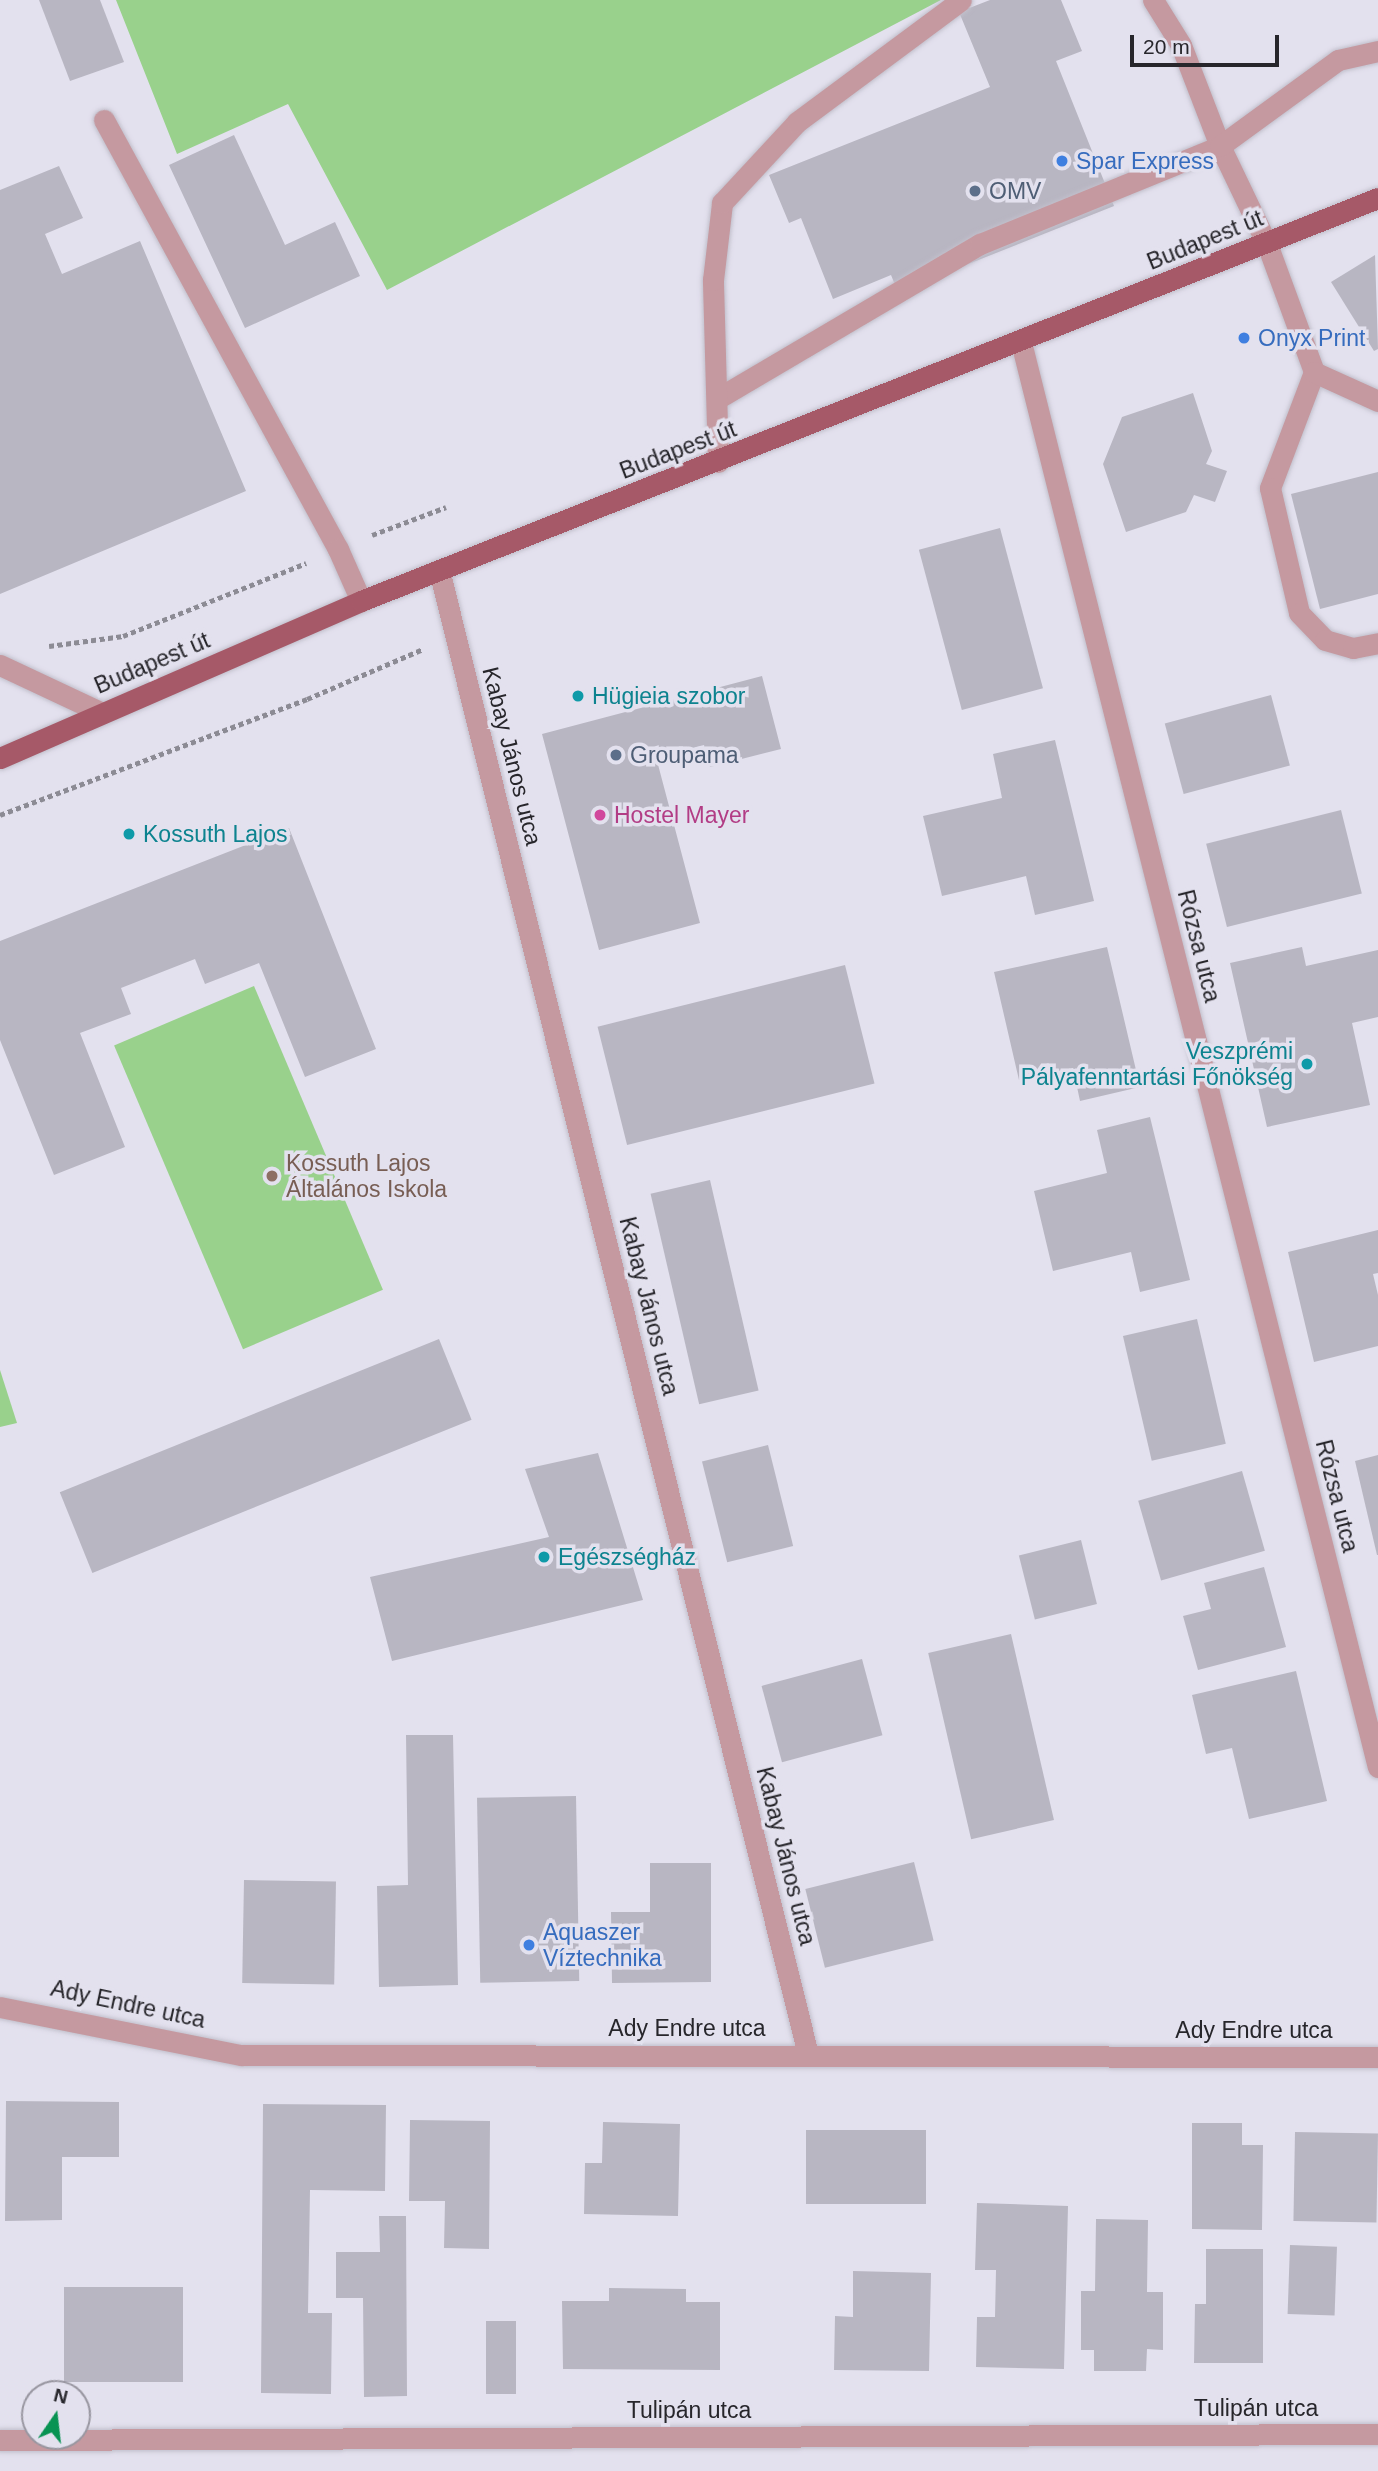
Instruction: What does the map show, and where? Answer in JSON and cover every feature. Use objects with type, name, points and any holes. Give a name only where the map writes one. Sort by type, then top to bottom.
[{"type":"main road","name":"Budapest út","points":[[0,758],[360,601],[718,463],[1378,198]]},
{"type":"street","points":[[718,463],[720,397],[713,280],[722,203],[797,122],[961,0]]},
{"type":"street","points":[[1153,0],[1181,45],[1220,146],[1267,244],[1314,372],[1270,488],[1299,613],[1325,640],[1353,648],[1378,643]]},
{"type":"street","points":[[720,397],[980,244],[1220,146],[1338,60],[1378,51]]},
{"type":"street","points":[[104,120],[338,549],[360,601]]},
{"type":"street","name":"Rózsa utca","points":[[1021,342],[1378,1767]]},
{"type":"street","points":[[1314,372],[1378,401]]},
{"type":"street","name":"Kabay János utca","points":[[439,570],[808,2054]]},
{"type":"street","points":[[0,665],[102,713]]},
{"type":"street","name":"Ady Endre utca","points":[[0,2007],[241,2055],[1378,2057]]},
{"type":"street","name":"Tulipán utca","points":[[0,2440],[1378,2434]]},
{"type":"path","points":[[41,647],[123,636],[446,507]]},
{"type":"path","points":[[0,815],[456,639]]},
{"type":"green space","points":[[116,0],[941,0],[387,290],[288,104],[177,154]]},
{"type":"green space","points":[[254,986],[383,1290],[243,1349],[114,1045]]},
{"type":"green space","points":[[0,1370],[17,1423],[0,1427]]},
{"type":"building","points":[[39,0],[100,0],[124,62],[70,81]]},
{"type":"building","points":[[990,0],[1061,0],[1082,51],[1056,61],[1114,206],[898,292],[891,275],[833,299],[801,218],[789,223],[769,175],[990,87],[959,12]]},
{"type":"building","points":[[234,135],[285,245],[335,222],[360,276],[245,328],[169,165]]},
{"type":"building","points":[[59,166],[83,218],[45,234],[62,274],[140,241],[246,491],[0,594],[0,190]]},
{"type":"building","points":[[1375,255],[1378,349],[1374,351],[1331,282]]},
{"type":"building","points":[[1193,393],[1212,451],[1206,464],[1227,471],[1215,502],[1194,495],[1186,512],[1126,532],[1103,464],[1122,417]]},
{"type":"building","points":[[1378,472],[1378,594],[1320,609],[1291,494]]},
{"type":"building","points":[[1000,528],[1043,688],[962,710],[919,550]]},
{"type":"building","points":[[762,676],[781,749],[710,767],[704,745],[656,757],[700,923],[599,950],[542,734]]},
{"type":"building","points":[[1271,695],[1290,766],[1184,794],[1165,723]]},
{"type":"building","points":[[1055,740],[1094,901],[1035,915],[1026,876],[942,896],[923,816],[1002,798],[993,754]]},
{"type":"building","points":[[1341,810],[1362,893],[1227,927],[1206,844]]},
{"type":"building","points":[[289,828],[376,1049],[305,1077],[259,963],[205,984],[195,959],[121,988],[131,1014],[80,1033],[125,1147],[54,1175],[0,1040],[0,941]]},
{"type":"building","points":[[1107,947],[1140,1087],[1080,1101],[1073,1068],[1019,1080],[994,972]]},
{"type":"building","name":"Veszprémi Pályafenntartási Főnökség","points":[[1302,947],[1306,966],[1378,950],[1378,1017],[1352,1023],[1370,1105],[1267,1127],[1230,963]]},
{"type":"building","points":[[845,965],[875,1083],[627,1145],[598,1027]]},
{"type":"building","points":[[1150,1117],[1190,1280],[1140,1292],[1131,1252],[1053,1271],[1034,1191],[1107,1173],[1097,1130]]},
{"type":"building","points":[[710,1180],[759,1390],[699,1404],[651,1194]]},
{"type":"building","points":[[1378,1230],[1378,1273],[1373,1274],[1378,1295],[1378,1346],[1314,1362],[1288,1252]]},
{"type":"building","points":[[1197,1319],[1226,1444],[1152,1461],[1123,1336]]},
{"type":"building","points":[[439,1339],[472,1420],[92,1573],[60,1492]]},
{"type":"building","points":[[768,1445],[793,1546],[727,1562],[702,1461]]},
{"type":"building","name":"Egészségház","points":[[598,1453],[643,1600],[392,1661],[370,1577],[549,1537],[525,1469]]},
{"type":"building","points":[[1378,1455],[1378,1555],[1377,1555],[1355,1461]]},
{"type":"building","points":[[1242,1471],[1265,1551],[1161,1581],[1138,1501]]},
{"type":"building","points":[[1081,1540],[1097,1604],[1035,1620],[1019,1555]]},
{"type":"building","points":[[1264,1567],[1286,1647],[1198,1670],[1183,1616],[1211,1609],[1204,1583]]},
{"type":"building","points":[[1011,1634],[1054,1820],[971,1839],[928,1653]]},
{"type":"building","points":[[862,1659],[882,1735],[782,1762],[762,1686]]},
{"type":"building","points":[[1296,1671],[1327,1801],[1249,1819],[1232,1748],[1206,1754],[1192,1695]]},
{"type":"building","points":[[406,1735],[453,1735],[458,1985],[379,1987],[377,1886],[408,1885]]},
{"type":"building","points":[[576,1796],[579,1981],[480,1983],[477,1798]]},
{"type":"building","points":[[914,1862],[934,1941],[825,1968],[805,1889]]},
{"type":"building","points":[[650,1863],[711,1863],[711,1982],[612,1983],[611,1912],[650,1912]]},
{"type":"building","points":[[244,1880],[336,1882],[334,1985],[242,1983]]},
{"type":"building","points":[[6,2101],[119,2102],[119,2157],[62,2157],[62,2220],[5,2221]]},
{"type":"building","points":[[263,2104],[386,2105],[385,2191],[310,2190],[308,2313],[332,2313],[331,2394],[261,2393]]},
{"type":"building","points":[[410,2120],[490,2121],[489,2249],[444,2248],[445,2201],[409,2201]]},
{"type":"building","points":[[603,2122],[680,2124],[678,2216],[584,2214],[585,2163],[602,2163]]},
{"type":"building","points":[[1192,2123],[1242,2123],[1242,2145],[1263,2145],[1262,2230],[1192,2229]]},
{"type":"building","points":[[806,2130],[926,2130],[926,2204],[806,2204]]},
{"type":"building","points":[[1295,2132],[1378,2133],[1376,2222],[1293,2221]]},
{"type":"building","points":[[977,2203],[1068,2206],[1064,2369],[976,2367],[977,2317],[995,2317],[996,2270],[975,2270]]},
{"type":"building","points":[[379,2216],[406,2216],[407,2396],[364,2397],[363,2298],[336,2298],[336,2252],[380,2252]]},
{"type":"building","points":[[1096,2219],[1148,2220],[1147,2292],[1163,2292],[1163,2350],[1147,2349],[1146,2371],[1094,2371],[1094,2350],[1081,2350],[1081,2291],[1095,2291]]},
{"type":"building","points":[[1290,2245],[1337,2247],[1335,2316],[1288,2314]]},
{"type":"building","points":[[1206,2249],[1263,2249],[1263,2363],[1194,2363],[1195,2304],[1206,2304]]},
{"type":"building","points":[[853,2271],[931,2273],[929,2371],[834,2370],[835,2316],[853,2317]]},
{"type":"building","points":[[64,2287],[183,2287],[183,2382],[64,2380]]},
{"type":"building","points":[[609,2288],[686,2289],[686,2302],[720,2302],[720,2370],[563,2369],[562,2301],[609,2301]]},
{"type":"building","points":[[486,2321],[516,2321],[516,2394],[486,2394]]},
{"type":"place","name":"Spar Express","points":[[1062,161]]},
{"type":"place","name":"OMV","points":[[975,191]]},
{"type":"place","name":"Onyx Print","points":[[1244,338]]},
{"type":"place","name":"Hügieia szobor","points":[[578,696]]},
{"type":"place","name":"Groupama","points":[[616,755]]},
{"type":"place","name":"Hostel Mayer","points":[[600,815]]},
{"type":"place","name":"Kossuth Lajos","points":[[129,834]]},
{"type":"place","name":"Veszprémi Pályafenntartási Főnökség","points":[[1307,1064]]},
{"type":"place","name":"Kossuth Lajos Általános Iskola","points":[[272,1176]]},
{"type":"place","name":"Egészségház","points":[[544,1557]]},
{"type":"place","name":"Aquaszer Víztechnika","points":[[529,1945]]}]
